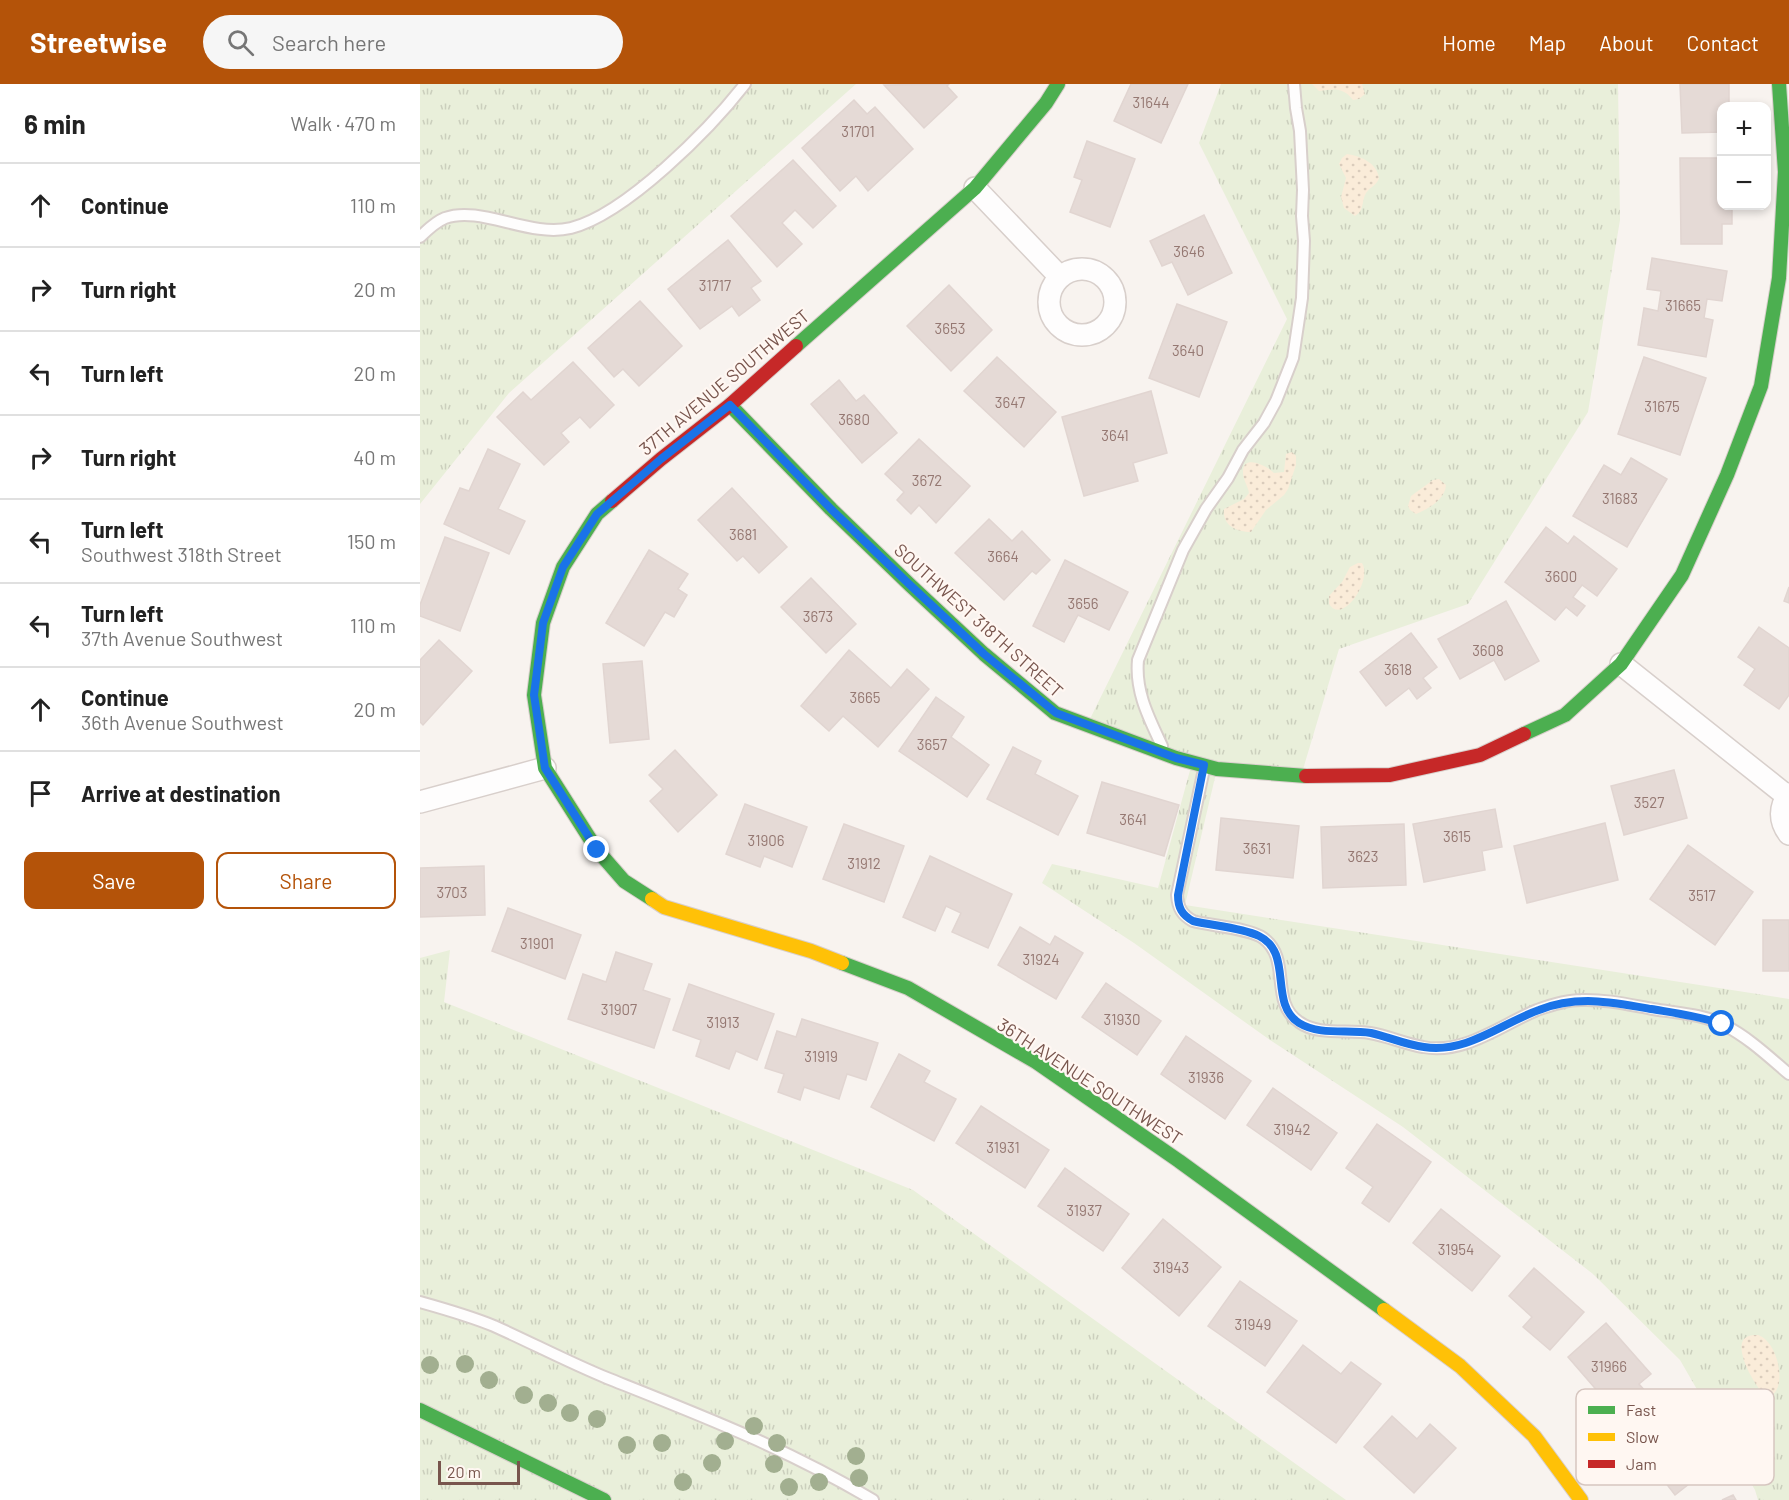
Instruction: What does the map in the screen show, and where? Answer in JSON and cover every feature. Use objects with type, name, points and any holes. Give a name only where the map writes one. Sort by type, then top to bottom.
[{"type":"street","name":"37TH AVENUE SOUTHWEST","points":[[545,768],[534,695],[543,623],[563,567],[597,514],[661,459],[730,405],[975,188],[1046,103],[1058,84]]},
{"type":"street","points":[[1779,84],[1785,184],[1779,278],[1761,386],[1727,475],[1682,575],[1621,664],[1788,795],[1782,805],[1781,814],[1783,824],[1789,834]]},
{"type":"street","points":[[975,188],[1060,277]]},
{"type":"street","name":"SOUTHWEST 318TH STREET","points":[[730,405],[831,509],[910,585],[984,654],[1056,713],[1165,754],[1217,769],[1301,776],[1390,775],[1480,755],[1565,715],[1621,664]]},
{"type":"street","points":[[420,802],[545,768]]},
{"type":"street","name":"36TH AVENUE SOUTHWEST","points":[[545,768],[597,850],[624,881],[664,907],[811,951],[908,988],[1036,1062],[1179,1161],[1460,1366],[1534,1436],[1581,1500]]},
{"type":"street","points":[[420,1410],[604,1500]]},
{"type":"lane","points":[[420,237],[440,221],[456,216],[489,218],[543,231],[571,228],[592,221],[614,208],[676,158],[711,124],[745,84]]},
{"type":"lane","points":[[1165,754],[1139,692],[1138,660],[1183,550],[1243,450],[1264,423],[1288,372],[1295,350],[1302,298],[1304,241],[1300,131],[1294,84]]},
{"type":"lane","points":[[1204,765],[1178,895],[1180,910],[1185,917],[1193,921],[1251,933],[1262,937],[1269,943],[1280,967],[1284,1003],[1291,1016],[1300,1024],[1331,1031],[1369,1033],[1423,1047],[1441,1049],[1473,1041],[1539,1010],[1562,1003],[1579,1000],[1608,1001],[1690,1015],[1722,1024],[1753,1044],[1789,1074]]},
{"type":"lane","points":[[420,1302],[492,1325],[605,1377],[687,1408],[758,1439],[828,1474],[873,1500]]},
{"type":"green space","points":[[420,84],[856,84],[509,393],[420,504]]},
{"type":"green space","points":[[1221,84],[1618,84],[1620,220],[1588,412],[1468,604],[1339,649],[1301,776],[1217,769],[1185,905],[1789,999],[1789,1500],[1758,1500],[1752,1485],[1774,1485],[1774,1389],[1697,1389],[1680,1360],[1593,1274],[1403,1127],[1270,1040],[1134,943],[1042,883],[1052,864],[1158,888],[1192,763],[1087,725],[1287,319],[1199,143]]},
{"type":"green space","points":[[450,950],[444,1002],[913,1190],[1346,1500],[420,1500],[420,958]]},
{"type":"sand","points":[[1312,84],[1362,84],[1365,94],[1353,100],[1342,91],[1319,91]]},
{"type":"sand","points":[[1347,154],[1358,156],[1372,164],[1379,178],[1366,193],[1362,208],[1355,216],[1344,208],[1341,197],[1346,178],[1339,164]]},
{"type":"sand","points":[[1292,452],[1296,456],[1296,465],[1284,495],[1266,510],[1251,532],[1231,527],[1225,519],[1224,509],[1244,499],[1249,493],[1243,476],[1246,464],[1256,463],[1274,473],[1284,472],[1286,454]]},
{"type":"sand","points":[[1439,479],[1446,485],[1443,495],[1431,507],[1416,514],[1410,510],[1408,506],[1411,496],[1433,480]]},
{"type":"sand","points":[[1362,563],[1364,570],[1360,589],[1348,605],[1342,609],[1335,609],[1329,604],[1329,596],[1342,582],[1350,567]]},
{"type":"sand","points":[[1758,1335],[1772,1348],[1779,1368],[1778,1388],[1774,1393],[1774,1389],[1760,1389],[1744,1360],[1742,1344],[1749,1336]]},
{"type":"building","points":[[949,84],[947,86],[957,97],[924,128],[884,85]]},
{"type":"building","points":[[1131,84],[1188,84],[1161,143],[1114,121]]},
{"type":"building","points":[[1680,84],[1729,84],[1729,102],[1717,102],[1717,132],[1682,133]]},
{"type":"building","points":[[854,100],[867,114],[875,107],[913,149],[868,191],[856,176],[840,191],[802,148]]},
{"type":"building","points":[[1087,141],[1135,159],[1110,227],[1070,212],[1082,180],[1074,177]]},
{"type":"building","points":[[1680,158],[1717,158],[1717,210],[1732,210],[1732,224],[1722,224],[1722,244],[1681,244]]},
{"type":"building","points":[[793,160],[836,206],[813,228],[795,210],[782,223],[802,244],[777,267],[731,216]]},
{"type":"building","points":[[1204,215],[1232,273],[1188,295],[1172,262],[1162,266],[1150,241]]},
{"type":"building","points":[[728,240],[761,281],[751,288],[760,300],[739,316],[732,306],[700,329],[668,289]]},
{"type":"building","points":[[1652,258],[1727,271],[1722,301],[1707,299],[1704,318],[1713,320],[1706,357],[1638,345],[1644,308],[1658,311],[1661,291],[1647,289]]},
{"type":"building","points":[[949,285],[992,330],[951,371],[907,326]]},
{"type":"building","points":[[640,301],[682,346],[639,386],[623,369],[614,377],[588,348]]},
{"type":"building","points":[[1177,304],[1227,322],[1199,397],[1149,378]]},
{"type":"building","points":[[997,357],[1056,412],[1024,447],[964,391]]},
{"type":"building","points":[[1644,357],[1706,378],[1680,455],[1618,434]]},
{"type":"building","points":[[573,362],[614,405],[590,428],[580,417],[561,433],[569,442],[544,465],[497,417],[523,392],[531,400]]},
{"type":"building","points":[[839,380],[856,401],[864,395],[897,433],[862,463],[811,404]]},
{"type":"building","points":[[1151,391],[1167,453],[1133,463],[1138,481],[1084,496],[1062,417]]},
{"type":"building","points":[[919,439],[970,486],[936,523],[919,505],[911,514],[897,500],[904,492],[885,474]]},
{"type":"building","points":[[488,449],[520,464],[498,509],[525,521],[509,554],[444,524],[460,488],[469,491]]},
{"type":"building","points":[[1631,458],[1667,479],[1627,547],[1573,516],[1604,465],[1621,475]]},
{"type":"building","points":[[732,488],[787,547],[759,573],[743,556],[737,561],[698,520]]},
{"type":"building","points":[[989,519],[1012,541],[1022,531],[1050,560],[1036,574],[1032,571],[1004,600],[955,553]]},
{"type":"building","points":[[1546,527],[1568,544],[1574,536],[1617,569],[1597,596],[1582,585],[1573,597],[1585,606],[1577,616],[1566,607],[1555,620],[1505,582]]},
{"type":"building","points":[[445,537],[489,553],[460,631],[420,616],[420,605]]},
{"type":"building","points":[[649,550],[688,574],[678,589],[687,595],[674,617],[665,612],[644,646],[606,623]]},
{"type":"building","points":[[1065,560],[1128,592],[1109,630],[1078,615],[1064,642],[1033,626]]},
{"type":"building","points":[[811,578],[856,624],[826,653],[781,607]]},
{"type":"building","points":[[1789,587],[1789,603],[1784,601]]},
{"type":"building","points":[[1506,601],[1539,661],[1505,680],[1494,660],[1460,679],[1438,639]]},
{"type":"building","points":[[1759,627],[1789,648],[1789,695],[1779,709],[1744,685],[1755,669],[1738,657]]},
{"type":"building","points":[[1411,633],[1437,667],[1423,678],[1431,688],[1417,699],[1409,688],[1386,706],[1360,672]]},
{"type":"building","points":[[439,640],[472,671],[423,725],[420,722],[420,660]]},
{"type":"building","points":[[849,650],[891,688],[907,669],[929,689],[878,747],[843,716],[829,731],[801,706]]},
{"type":"building","points":[[642,661],[649,739],[610,743],[603,664]]},
{"type":"building","points":[[936,697],[964,717],[951,737],[989,765],[967,797],[899,751]]},
{"type":"building","points":[[1013,747],[1041,761],[1035,774],[1078,796],[1058,835],[987,799]]},
{"type":"building","points":[[675,750],[717,795],[678,832],[650,801],[663,789],[649,775]]},
{"type":"building","points":[[1674,770],[1687,818],[1624,835],[1611,786]]},
{"type":"building","points":[[1102,782],[1179,805],[1164,856],[1087,833]]},
{"type":"building","points":[[745,804],[807,827],[792,867],[764,856],[760,867],[726,854]]},
{"type":"building","points":[[1495,809],[1502,847],[1482,851],[1485,870],[1424,882],[1413,824]]},
{"type":"building","points":[[1221,818],[1299,826],[1293,878],[1216,870]]},
{"type":"building","points":[[1605,823],[1618,880],[1527,903],[1514,846]]},
{"type":"building","points":[[844,824],[904,846],[884,902],[823,879]]},
{"type":"building","points":[[1404,824],[1406,885],[1323,888],[1321,827]]},
{"type":"building","points":[[1688,845],[1753,892],[1715,945],[1650,899]]},
{"type":"building","points":[[930,856],[1012,894],[988,948],[952,932],[961,913],[946,906],[935,931],[903,917]]},
{"type":"building","points":[[484,866],[485,915],[420,917],[420,868]]},
{"type":"building","points":[[508,908],[581,935],[565,979],[492,951]]},
{"type":"building","points":[[1763,920],[1789,920],[1789,971],[1763,971]]},
{"type":"building","points":[[1020,927],[1050,945],[1055,936],[1083,953],[1056,999],[998,965]]},
{"type":"building","points":[[616,952],[652,964],[643,990],[670,999],[654,1048],[568,1019],[583,974],[606,982]]},
{"type":"building","points":[[1106,983],[1161,1021],[1137,1055],[1082,1017]]},
{"type":"building","points":[[689,984],[774,1014],[757,1060],[736,1051],[729,1069],[696,1056],[701,1040],[673,1030]]},
{"type":"building","points":[[802,1019],[878,1043],[866,1080],[847,1074],[839,1099],[804,1087],[800,1100],[778,1092],[784,1074],[765,1068],[777,1031],[796,1037]]},
{"type":"building","points":[[1186,1036],[1251,1081],[1225,1119],[1161,1074]]},
{"type":"building","points":[[899,1054],[930,1071],[924,1082],[956,1099],[934,1141],[871,1107]]},
{"type":"building","points":[[1273,1088],[1337,1133],[1311,1170],[1247,1125]]},
{"type":"building","points":[[981,1106],[1049,1150],[1025,1188],[956,1143]]},
{"type":"building","points":[[1377,1124],[1431,1162],[1389,1222],[1362,1203],[1373,1187],[1346,1168]]},
{"type":"building","points":[[1065,1168],[1129,1214],[1103,1251],[1038,1206]]},
{"type":"building","points":[[1441,1209],[1500,1256],[1472,1291],[1413,1243]]},
{"type":"building","points":[[1163,1219],[1221,1267],[1179,1316],[1122,1268]]},
{"type":"building","points":[[1534,1268],[1584,1312],[1550,1350],[1523,1327],[1532,1317],[1509,1296]]},
{"type":"building","points":[[1240,1281],[1297,1321],[1265,1366],[1208,1326]]},
{"type":"building","points":[[1606,1323],[1651,1374],[1639,1384],[1643,1389],[1596,1389],[1568,1357]]},
{"type":"building","points":[[1303,1345],[1341,1374],[1351,1362],[1381,1384],[1336,1443],[1267,1392]]},
{"type":"building","points":[[1392,1416],[1417,1439],[1430,1424],[1456,1448],[1414,1493],[1364,1447]]},
{"type":"building","points":[[1667,1485],[1688,1485],[1675,1495]]},
{"type":"building","points":[[1733,1495],[1736,1500],[1722,1500]]},
{"type":"traffic: fast","points":[[796,346],[975,188],[1046,103],[1058,84]]},
{"type":"traffic: fast","points":[[1524,734],[1565,715],[1621,664],[1682,575],[1727,475],[1761,386],[1779,278],[1785,172],[1779,84]]},
{"type":"traffic: fast","points":[[730,405],[831,509],[910,585],[984,654],[1055,713],[1176,758],[1217,769],[1306,776]]},
{"type":"traffic: fast","points":[[612,501],[597,514],[563,567],[543,623],[534,695],[545,768],[597,850],[624,881],[652,899]]},
{"type":"traffic: fast","points":[[842,963],[908,988],[1036,1062],[1179,1161],[1384,1310]]},
{"type":"traffic: fast","points":[[420,1410],[604,1500]]},
{"type":"traffic: slow","points":[[652,899],[664,907],[811,951],[842,963]]},
{"type":"traffic: slow","points":[[1384,1310],[1460,1366],[1534,1436],[1581,1500]]},
{"type":"traffic: jam","points":[[612,501],[730,405],[796,346]]},
{"type":"traffic: jam","points":[[1306,776],[1390,775],[1480,755],[1524,734]]},
{"type":"route","points":[[597,850],[545,768],[534,695],[543,623],[563,567],[597,514],[661,459],[730,405],[831,509],[910,585],[984,654],[1056,713],[1176,758],[1204,765],[1178,895],[1180,910],[1185,917],[1193,921],[1251,933],[1262,937],[1269,943],[1278,958],[1284,1003],[1291,1016],[1300,1024],[1331,1031],[1369,1033],[1423,1047],[1441,1049],[1473,1041],[1539,1010],[1579,1000],[1619,1003],[1690,1015],[1722,1024]]}]
